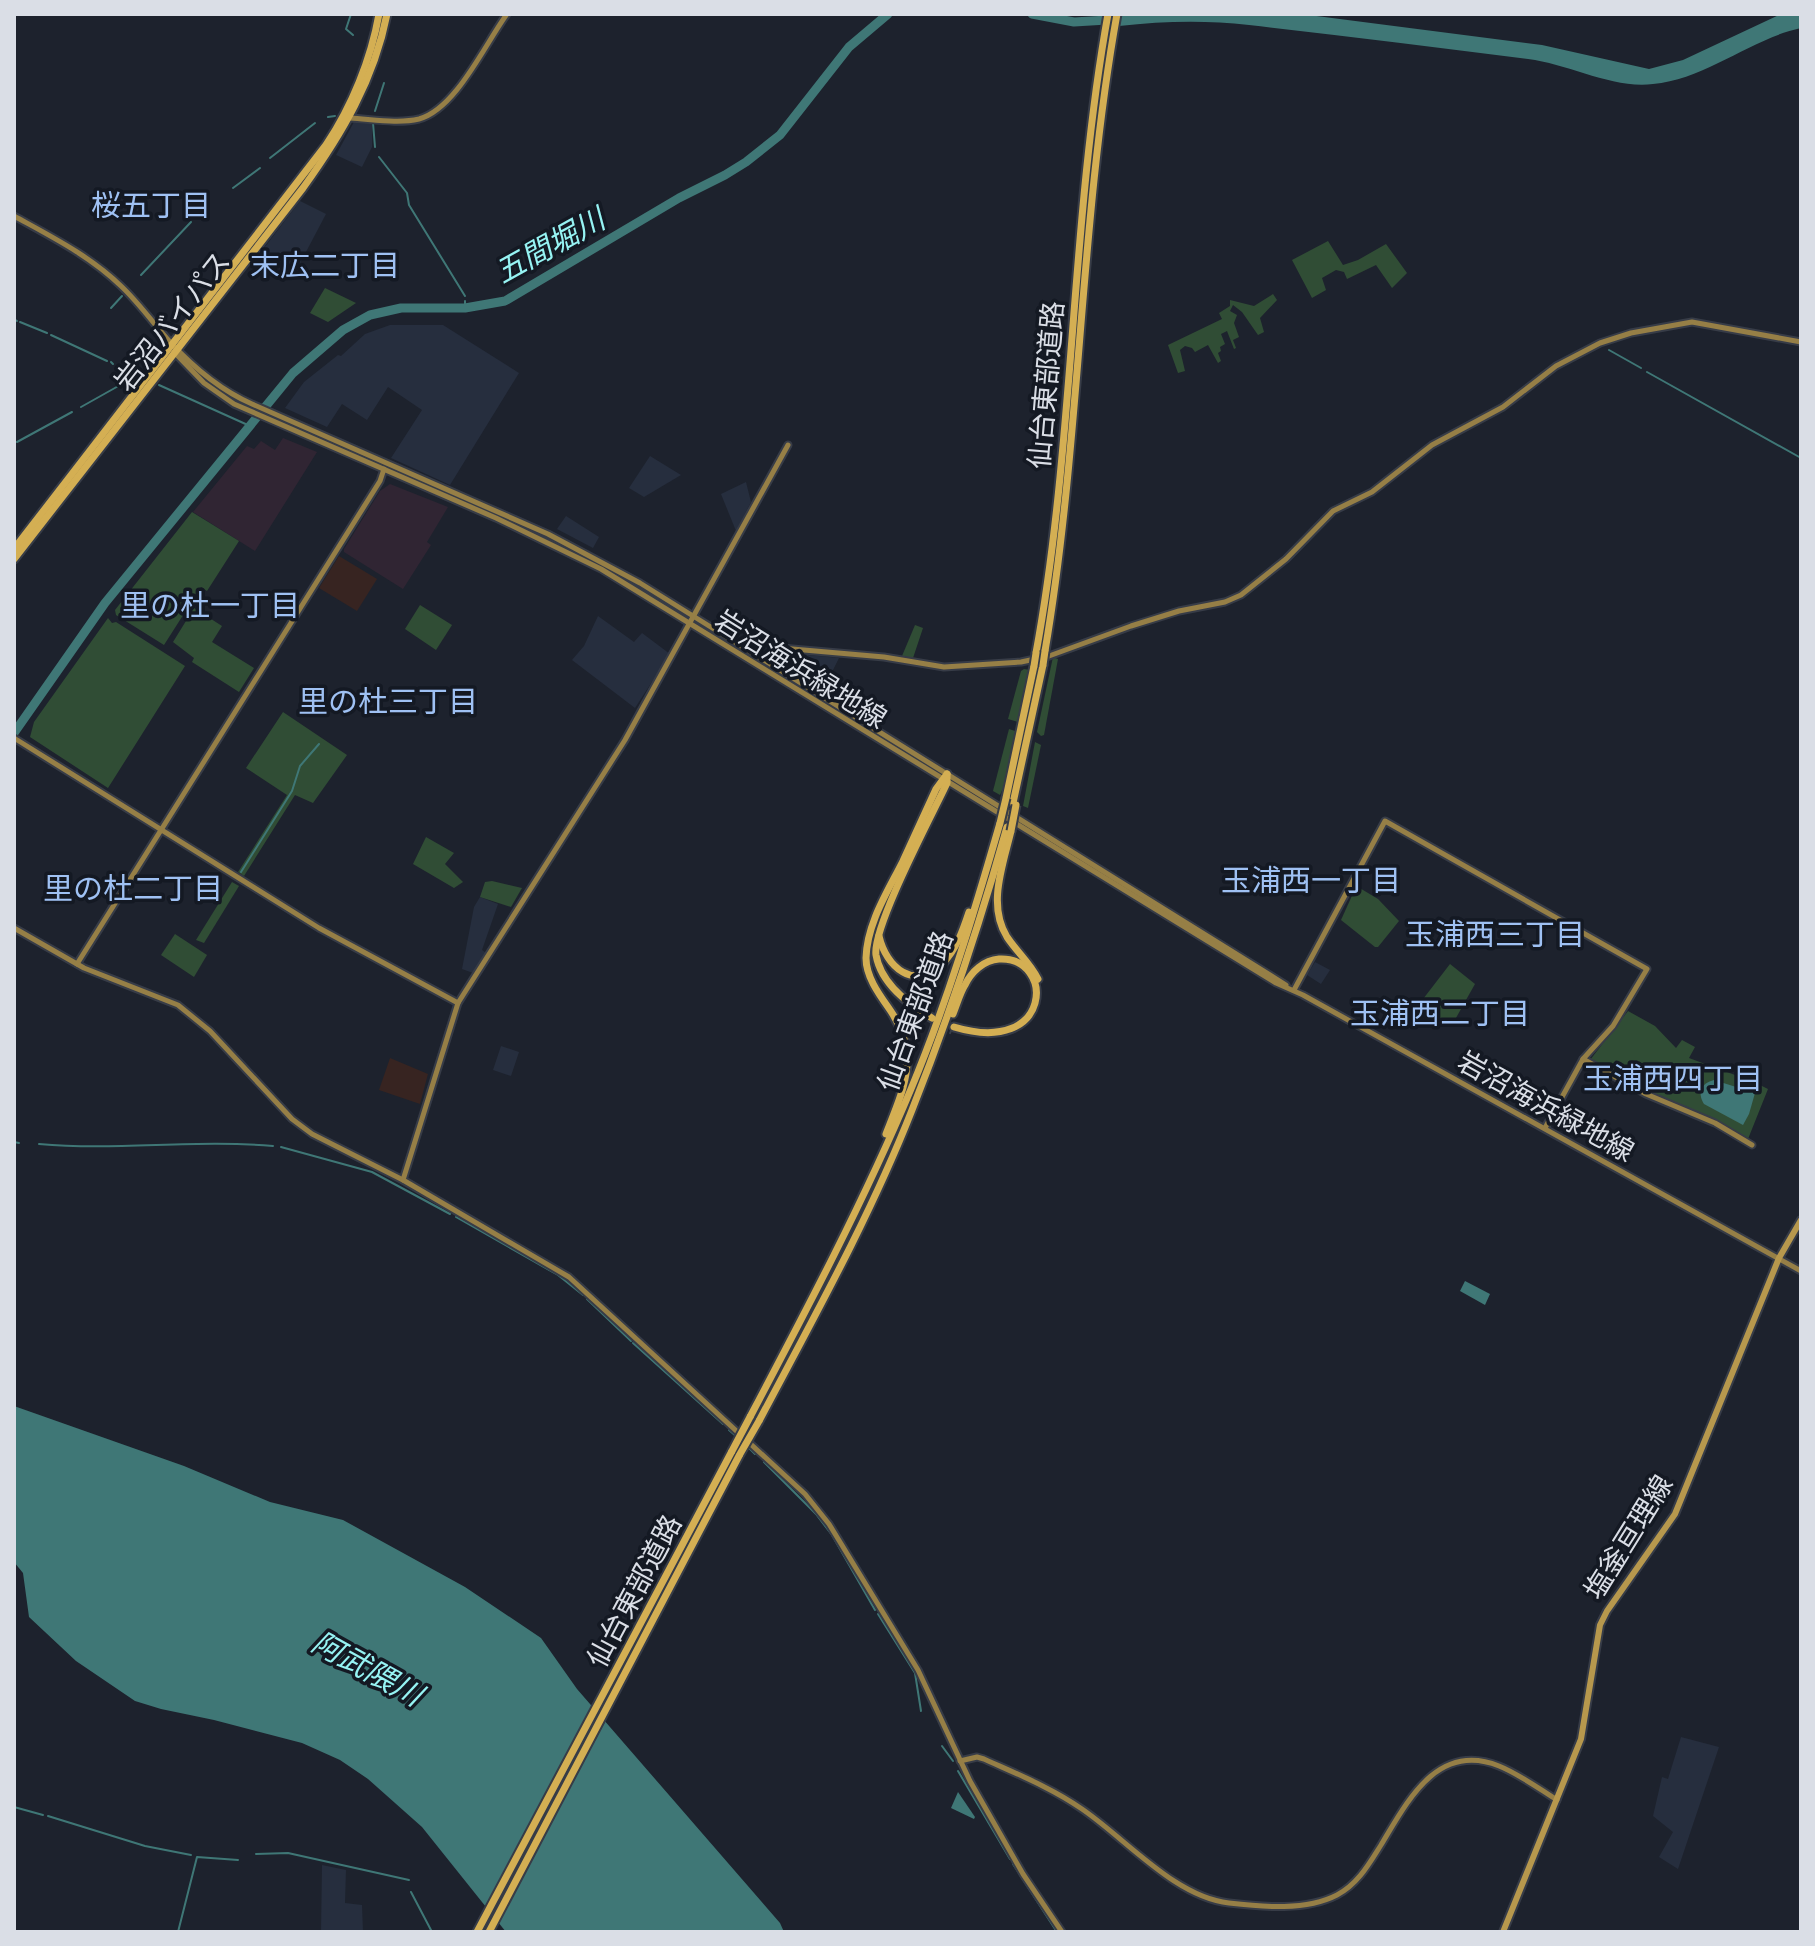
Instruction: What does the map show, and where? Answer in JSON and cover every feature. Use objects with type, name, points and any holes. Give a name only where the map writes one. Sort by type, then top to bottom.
[{"type":"highway","name":"岩沼バイパス","points":[[14,559],[333,134],[359,81],[379,14]]},
{"type":"highway","name":"岩沼バイパス","points":[[14,549],[303,188],[350,118],[374,62],[387,14]]},
{"type":"highway","name":"仙台東部道路","points":[[1012,802],[1041,652],[1050,567],[1066,466],[1078,266],[1108,14]]},
{"type":"highway","name":"仙台東部道路","points":[[1102,80],[1117,14]]},
{"type":"highway","name":"仙台東部道路","points":[[477,1932],[652,1603],[825,1297],[893,1155],[955,995],[1006,827],[1025,754],[1038,665]]},
{"type":"highway","points":[[868,946],[876,971],[888,989],[904,1004],[932,1020],[905,1000],[885,977],[876,957],[878,934],[945,778]]},
{"type":"highway","points":[[853,1217],[898,1102],[909,1058],[899,1023],[869,973],[866,960],[868,946],[879,909],[945,778]]},
{"type":"highway","name":"仙台東部道路","points":[[754,1419],[853,1217],[912,1086],[1006,827]]},
{"type":"highway","points":[[878,934],[884,956],[899,971],[918,975],[942,965],[961,934],[1006,827]]},
{"type":"highway","points":[[893,1155],[931,1073],[966,982],[983,965],[994,960],[1012,961],[1029,973],[1037,996],[1032,1014],[1013,1029],[999,1033],[953,1029],[974,1036],[1005,1036],[1027,1026],[1040,1008],[1037,977],[1005,932],[998,911],[1006,827]]},
{"type":"highway","name":"仙台東部道路","points":[[489,1932],[661,1608],[736,1452]]},
{"type":"main road","name":"塩釜亘理線","points":[[1503,1932],[1581,1739],[1600,1625],[1675,1514],[1779,1258],[1801,1220]]},
{"type":"street","points":[[350,118],[409,121],[431,115],[456,90],[507,14]]},
{"type":"street","points":[[14,216],[101,269],[131,296],[175,348],[216,384],[250,407]]},
{"type":"street","points":[[765,664],[775,650],[781,648],[884,657],[933,666],[1021,662],[1049,656],[1153,618],[1225,602],[1241,595],[1279,565],[1333,511],[1372,492],[1432,445],[1503,407],[1556,366],[1600,343],[1631,333],[1692,322],[1801,342]]},
{"type":"street","name":"岩沼海浜緑地線","points":[[250,407],[268,419],[565,551],[765,664]]},
{"type":"street","name":"岩沼海浜緑地線","points":[[250,407],[272,413],[569,545],[694,616],[945,778],[1294,990],[1801,1271]]},
{"type":"street","points":[[403,1180],[458,1003],[625,739],[788,445]]},
{"type":"street","points":[[77,964],[380,481],[386,463]]},
{"type":"street","points":[[17,739],[319,928],[458,1003]]},
{"type":"street","points":[[1294,990],[1385,821],[1647,969],[1613,1026],[1583,1059],[1545,1128]]},
{"type":"street","points":[[14,928],[77,964],[178,1005],[210,1031],[292,1119],[312,1134],[403,1180],[577,1283],[805,1494],[829,1524],[918,1670],[960,1761],[1023,1874],[1062,1932]]},
{"type":"street","points":[[1583,1059],[1646,1094],[1715,1123],[1752,1145]]},
{"type":"street","points":[[960,1761],[977,1757],[984,1759],[1055,1793],[1093,1816],[1184,1887],[1213,1900],[1240,1904],[1302,1906],[1344,1891],[1369,1865],[1421,1783],[1447,1766],[1462,1762],[1494,1764],[1558,1800]]},
{"type":"shaded area","points":[[354,122],[372,123],[372,147],[362,167],[336,155]]},
{"type":"shaded area","points":[[300,201],[326,214],[297,269],[261,252]]},
{"type":"shaded area","points":[[1328,241],[1343,265],[1386,244],[1407,273],[1392,288],[1376,265],[1347,279],[1344,272],[1336,270],[1322,278],[1326,290],[1312,298],[1292,260]]},
{"type":"shaded area","points":[[325,288],[356,303],[328,322],[310,313]]},
{"type":"shaded area","points":[[1273,294],[1277,300],[1260,318],[1264,332],[1258,335],[1242,312],[1233,305],[1230,311],[1237,315],[1234,323],[1239,337],[1233,340],[1236,348],[1227,331],[1221,334],[1225,344],[1220,347],[1218,353],[1221,361],[1218,363],[1208,345],[1195,352],[1185,346],[1180,350],[1185,371],[1178,373],[1168,345],[1222,319],[1219,313],[1230,306],[1230,300],[1254,306]]},
{"type":"shaded area","points":[[390,325],[443,325],[519,373],[450,485],[391,458],[422,410],[388,387],[367,420],[342,404],[327,427],[285,408],[304,382],[338,355],[341,356],[365,334]]},
{"type":"shaded area","points":[[283,438],[317,452],[255,551],[193,512],[247,446],[254,449],[261,441],[275,450]]},
{"type":"shaded area","points":[[650,456],[681,475],[644,497],[629,488]]},
{"type":"shaded area","points":[[746,482],[751,502],[736,531],[721,494]]},
{"type":"shaded area","points":[[390,484],[448,507],[427,542],[431,545],[403,589],[344,552],[380,491]]},
{"type":"shaded area","points":[[192,512],[239,541],[207,591],[201,587],[164,645],[116,615],[115,610]]},
{"type":"shaded area","points":[[566,516],[599,537],[593,548],[557,529]]},
{"type":"shaded area","points":[[339,556],[377,579],[357,611],[319,588]]},
{"type":"shaded area","points":[[420,605],[452,625],[436,650],[405,629]]},
{"type":"shaded area","points":[[194,608],[222,626],[212,642],[254,668],[239,692],[192,662],[194,658],[173,642]]},
{"type":"shaded area","points":[[598,616],[634,642],[642,633],[670,654],[635,708],[572,660],[584,646]]},
{"type":"shaded area","points":[[108,618],[185,666],[108,788],[30,737],[34,722]]},
{"type":"shaded area","points":[[915,625],[923,628],[913,658],[902,656]]},
{"type":"shaded area","points":[[787,653],[839,658],[832,672],[843,680],[835,695],[780,661]]},
{"type":"shaded area","points":[[1053,657],[1058,659],[1044,735],[1041,736],[1037,732]]},
{"type":"shaded area","points":[[1024,669],[1030,670],[1018,722],[1008,719]]},
{"type":"shaded area","points":[[283,712],[347,755],[313,803],[295,795],[244,876],[238,872],[287,795],[246,768]]},
{"type":"shaded area","points":[[1009,729],[1018,732],[1008,777],[1000,795],[993,791]]},
{"type":"shaded area","points":[[1035,742],[1041,745],[1028,808],[1023,806]]},
{"type":"shaded area","points":[[426,837],[454,853],[445,864],[463,882],[454,888],[413,864]]},
{"type":"shaded area","points":[[232,882],[239,886],[204,943],[196,940]]},
{"type":"shaded area","points":[[485,882],[522,888],[511,907],[480,897]]},
{"type":"shaded area","points":[[1358,887],[1378,899],[1399,921],[1378,947],[1341,920]]},
{"type":"shaded area","points":[[480,897],[498,904],[482,950],[486,953],[473,973],[462,969],[474,907]]},
{"type":"shaded area","points":[[175,934],[207,955],[194,977],[161,955]]},
{"type":"shaded area","points":[[1315,962],[1330,970],[1321,984],[1307,975]]},
{"type":"shaded area","points":[[1450,964],[1475,984],[1452,1025],[1421,1007],[1420,1003]]},
{"type":"shaded area","points":[[1628,1011],[1655,1026],[1676,1048],[1682,1040],[1695,1047],[1689,1058],[1768,1089],[1748,1139],[1716,1120],[1647,1092],[1590,1060]]},
{"type":"shaded area","points":[[501,1046],[519,1052],[511,1076],[493,1070]]},
{"type":"shaded area","points":[[390,1058],[428,1074],[420,1104],[379,1090]]},
{"type":"shaded area","points":[[1681,1737],[1719,1747],[1678,1869],[1659,1857],[1673,1832],[1653,1816],[1662,1777],[1668,1779]]},
{"type":"shaded area","points":[[322,1865],[346,1870],[345,1903],[362,1905],[363,1932],[321,1932]]},
{"type":"water","points":[[1122,14],[1301,14],[1542,45],[1649,69],[1683,60],[1781,14],[1801,14],[1801,28],[1782,33],[1691,75],[1638,85],[1606,80],[1528,59],[1249,25],[1184,22],[1119,26]]},
{"type":"water","points":[[1714,1080],[1755,1093],[1743,1125],[1704,1104],[1702,1089]]},
{"type":"water","points":[[1465,1281],[1490,1294],[1485,1305],[1460,1291]]},
{"type":"water","name":"阿武隈川","points":[[14,1406],[184,1466],[270,1502],[343,1520],[465,1587],[541,1638],[577,1689],[780,1923],[784,1932],[506,1932],[422,1827],[368,1779],[340,1760],[302,1743],[135,1701],[76,1661],[29,1617],[23,1573],[14,1562]]},
{"type":"water","points":[[958,1792],[975,1817],[974,1819],[951,1808]]},
{"type":"pier","points":[[594,1703],[607,1718],[497,1927],[484,1911]]},
{"type":"waterway","points":[[351,14],[346,29],[353,35]]},
{"type":"waterway","name":"五間堀川","points":[[14,733],[105,603],[293,373],[343,330],[370,315],[401,308],[465,308],[505,301],[679,198],[725,175],[780,135],[849,47],[888,14]]},
{"type":"waterway","name":"五間堀川","points":[[1032,14],[1074,22],[1124,19]]},
{"type":"waterway","points":[[375,111],[384,83]]},
{"type":"waterway","points":[[328,117],[335,116]]},
{"type":"waterway","points":[[270,158],[315,123]]},
{"type":"waterway","points":[[373,123],[375,147]]},
{"type":"waterway","points":[[379,157],[407,193],[409,205],[465,296]]},
{"type":"waterway","points":[[233,188],[260,168]]},
{"type":"waterway","points":[[141,275],[191,222]]},
{"type":"waterway","points":[[111,308],[122,296]]},
{"type":"waterway","name":"五間堀川","points":[[465,301],[465,308]]},
{"type":"waterway","points":[[20,322],[47,333]]},
{"type":"waterway","points":[[51,335],[107,361]]},
{"type":"waterway","points":[[1609,350],[1641,368]]},
{"type":"waterway","points":[[118,366],[138,375]]},
{"type":"waterway","points":[[1647,372],[1801,458]]},
{"type":"waterway","points":[[81,407],[138,375]]},
{"type":"waterway","points":[[159,385],[250,426]]},
{"type":"waterway","points":[[17,442],[72,412]]},
{"type":"waterway","points":[[241,872],[292,791],[300,766],[319,744]]},
{"type":"waterway","points":[[14,1142],[19,1143]]},
{"type":"waterway","points":[[39,1144],[273,1146]]},
{"type":"waterway","points":[[281,1147],[372,1172],[450,1214]]},
{"type":"waterway","points":[[456,1217],[558,1275],[583,1295]]},
{"type":"waterway","points":[[587,1299],[631,1341]]},
{"type":"waterway","points":[[633,1343],[723,1424]]},
{"type":"waterway","points":[[729,1430],[737,1437]]},
{"type":"waterway","points":[[748,1447],[755,1454]]},
{"type":"waterway","points":[[764,1462],[816,1514],[832,1535],[875,1610]]},
{"type":"waterway","points":[[878,1614],[915,1673],[921,1711]]},
{"type":"waterway","points":[[942,1746],[953,1761]]},
{"type":"waterway","points":[[958,1771],[1010,1859]]},
{"type":"waterway","points":[[14,1807],[43,1815]]},
{"type":"waterway","points":[[48,1816],[145,1846],[191,1855]]},
{"type":"waterway","points":[[256,1854],[288,1853],[409,1880]]},
{"type":"waterway","points":[[178,1932],[197,1857],[238,1860]]},
{"type":"waterway","points":[[1013,1864],[1057,1932]]},
{"type":"waterway","points":[[411,1892],[432,1932]]},
{"type":"tunnel","points":[[931,1022],[952,1031]]},
{"type":"district","name":"桜五丁目","points":[[151,206]]},
{"type":"district","name":"末広二丁目","points":[[325,266]]},
{"type":"district","name":"里の杜一丁目","points":[[210,606]]},
{"type":"district","name":"里の杜三丁目","points":[[388,702]]},
{"type":"district","name":"玉浦西一丁目","points":[[1311,881]]},
{"type":"district","name":"里の杜二丁目","points":[[133,889]]},
{"type":"district","name":"玉浦西三丁目","points":[[1495,935]]},
{"type":"district","name":"玉浦西二丁目","points":[[1440,1014]]},
{"type":"district","name":"玉浦西四丁目","points":[[1673,1079]]}]
